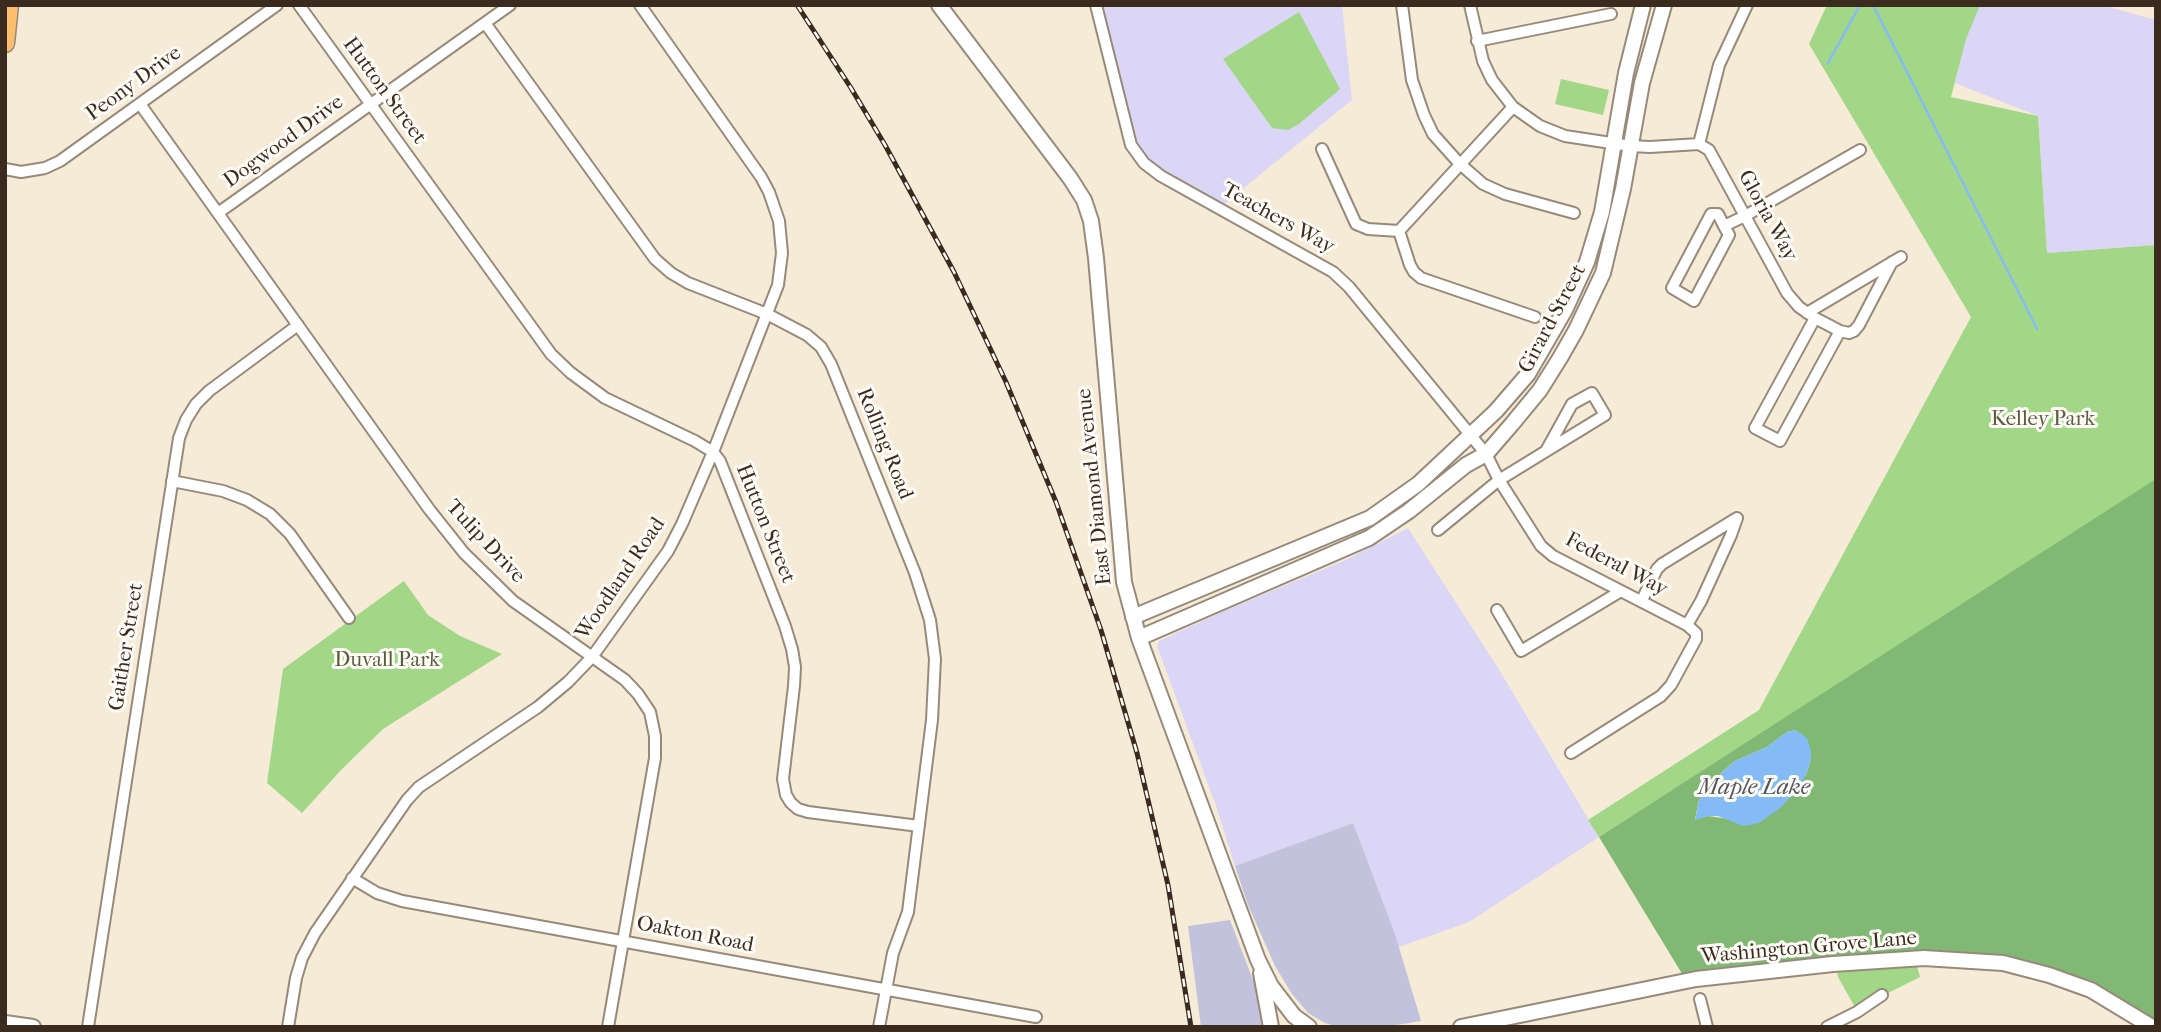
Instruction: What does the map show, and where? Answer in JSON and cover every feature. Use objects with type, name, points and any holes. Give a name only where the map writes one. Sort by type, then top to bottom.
[{"type":"main road","points":[[5,43],[9,5]]},
{"type":"street","name":"Peony Drive","points":[[5,169],[21,172],[45,168],[60,161],[277,5]]},
{"type":"street","name":"Hutton Street","points":[[299,5],[542,343],[561,364],[605,398],[713,452],[724,472],[792,649],[794,686],[783,779],[786,795],[791,803],[808,812],[919,825]]},
{"type":"street","name":"Dogwood Drive","points":[[218,213],[510,5]]},
{"type":"street","name":"Woodland Road","points":[[288,1027],[296,978],[314,933],[419,787],[538,707],[568,682],[592,657],[668,551],[713,452],[778,285],[782,253],[779,221],[769,192],[640,5]]},
{"type":"street","name":"East Diamond Avenue","points":[[939,5],[1084,200],[1091,221],[1096,258],[1124,582],[1133,617],[1260,964],[1271,986],[1298,1023]]},
{"type":"street","name":"Teachers Way","points":[[1096,5],[1131,145],[1144,163],[1161,176],[1333,272],[1349,287],[1486,454]]},
{"type":"street","points":[[1402,5],[1412,80],[1433,134],[1459,163],[1483,184],[1505,194],[1574,213]]},
{"type":"street","points":[[1470,5],[1477,41],[1492,80],[1513,107],[1525,117],[1551,132],[1650,147],[1699,144],[1719,65],[1747,5]]},
{"type":"street","name":"Girard Street","points":[[1133,617],[1370,518],[1418,485],[1496,411],[1528,374],[1565,310],[1587,262],[1602,212],[1626,73],[1643,5]]},
{"type":"street","name":"Girard Street","points":[[1139,639],[1369,538],[1409,511],[1466,465],[1486,454],[1539,390],[1581,318],[1603,273],[1615,228],[1642,83],[1664,5]]},
{"type":"street","points":[[1477,41],[1611,14]]},
{"type":"street","name":"Rolling Road","points":[[485,23],[655,259],[688,283],[767,314],[807,335],[821,347],[831,364],[915,573],[930,620],[935,659],[932,720],[908,912],[893,953],[879,1027]]},
{"type":"street","name":"Tulip Drive","points":[[140,104],[429,509],[464,553],[513,601],[625,680],[650,712],[656,736],[655,758],[608,1027]]},
{"type":"street","points":[[1399,231],[1513,107]]},
{"type":"street","name":"Gloria Way","points":[[1699,144],[1709,150],[1787,293],[1811,316],[1840,331]]},
{"type":"street","points":[[1322,149],[1356,224],[1368,229],[1399,231]]},
{"type":"street","points":[[1724,226],[1860,150]]},
{"type":"street","points":[[1711,214],[1718,214],[1724,226],[1729,235],[1695,301],[1672,288],[1711,214]]},
{"type":"street","points":[[1399,231],[1413,272],[1421,278],[1535,317]]},
{"type":"street","points":[[1897,260],[1859,325],[1849,333],[1840,331],[1780,441],[1755,428],[1811,316],[1897,260]]},
{"type":"street","name":"Gaither Street","points":[[88,1027],[179,438],[196,404],[209,391],[298,325]]},
{"type":"street","points":[[1438,530],[1499,480],[1605,415],[1592,393],[1573,404],[1546,451]]},
{"type":"street","name":"Federal Way","points":[[1486,454],[1499,480],[1541,546],[1553,556],[1691,627]]},
{"type":"street","points":[[172,481],[223,491],[247,500],[270,514],[290,534],[349,618]]},
{"type":"street","points":[[1571,753],[1661,696],[1671,685],[1696,639],[1691,627],[1737,518],[1661,564],[1642,600]]},
{"type":"street","points":[[1497,610],[1521,651],[1621,591]]},
{"type":"street","name":"Oakton Road","points":[[352,878],[377,893],[402,901],[1036,1017]]},
{"type":"street","name":"Washington Grove Lane","points":[[1461,1027],[1696,979],[1833,964],[1924,958],[2003,963],[2049,975],[2091,990],[2144,1025]]},
{"type":"street","points":[[1260,964],[1271,1027]]},
{"type":"street","points":[[1827,1027],[1857,1012],[1882,995]]},
{"type":"street","points":[[1700,999],[1707,1027]]},
{"type":"street","points":[[5,1023],[33,1027]]},
{"type":"shaded area","points":[[1100,5],[1342,5],[1352,100],[1224,204],[1146,160],[1135,144]]},
{"type":"shaded area","points":[[1976,5],[2102,5],[2156,20],[2156,245],[2047,253],[2038,116],[1955,83],[1971,15]]},
{"type":"shaded area","points":[[1408,528],[1498,668],[1599,837],[1469,922],[1399,947],[1353,823],[1235,866],[1216,806],[1157,646],[1159,641],[1348,559]]},
{"type":"shaded area","points":[[1353,823],[1395,934],[1421,1021],[1384,1027],[1338,1027],[1308,1013],[1292,994],[1275,966],[1248,905],[1235,866]]},
{"type":"shaded area","points":[[1230,920],[1263,1006],[1267,1027],[1201,1027],[1188,926]]},
{"type":"green space","name":"Kelley Park","points":[[1827,5],[1980,5],[1966,39],[1951,97],[2038,116],[2047,253],[2156,245],[2156,481],[1599,837],[1588,820],[1759,710],[1971,317],[1809,44]]},
{"type":"green space","points":[[1299,12],[1340,89],[1299,124],[1288,130],[1272,128],[1223,59]]},
{"type":"green space","points":[[1561,79],[1609,90],[1603,115],[1555,104]]},
{"type":"green space","points":[[2156,479],[2156,1021],[2136,1010],[1994,958],[1942,952],[1897,953],[1684,977],[1599,837]],"holes":[[[1796,730],[1811,751],[1806,775],[1729,819],[1708,816],[1695,819],[1699,800],[1735,761],[1767,747],[1787,732]]]},
{"type":"green space","name":"Duvall Park","points":[[404,581],[428,615],[460,636],[502,654],[383,729],[302,813],[267,783],[283,669]]},
{"type":"green space","points":[[1915,959],[1920,977],[1856,1009],[1838,977],[1836,966]]},
{"type":"water","name":"Maple Lake","points":[[1796,730],[1807,738],[1811,759],[1806,775],[1796,791],[1780,808],[1759,823],[1743,826],[1718,816],[1695,820],[1699,800],[1722,772],[1735,761],[1767,747],[1787,732]]},
{"type":"waterway","points":[[1828,63],[1860,5]]},
{"type":"waterway","points":[[1873,5],[2037,329]]},
{"type":"railway","points":[[797,5],[885,145],[954,272],[1006,382],[1056,502],[1101,630],[1137,753],[1168,885],[1191,1027]]}]
